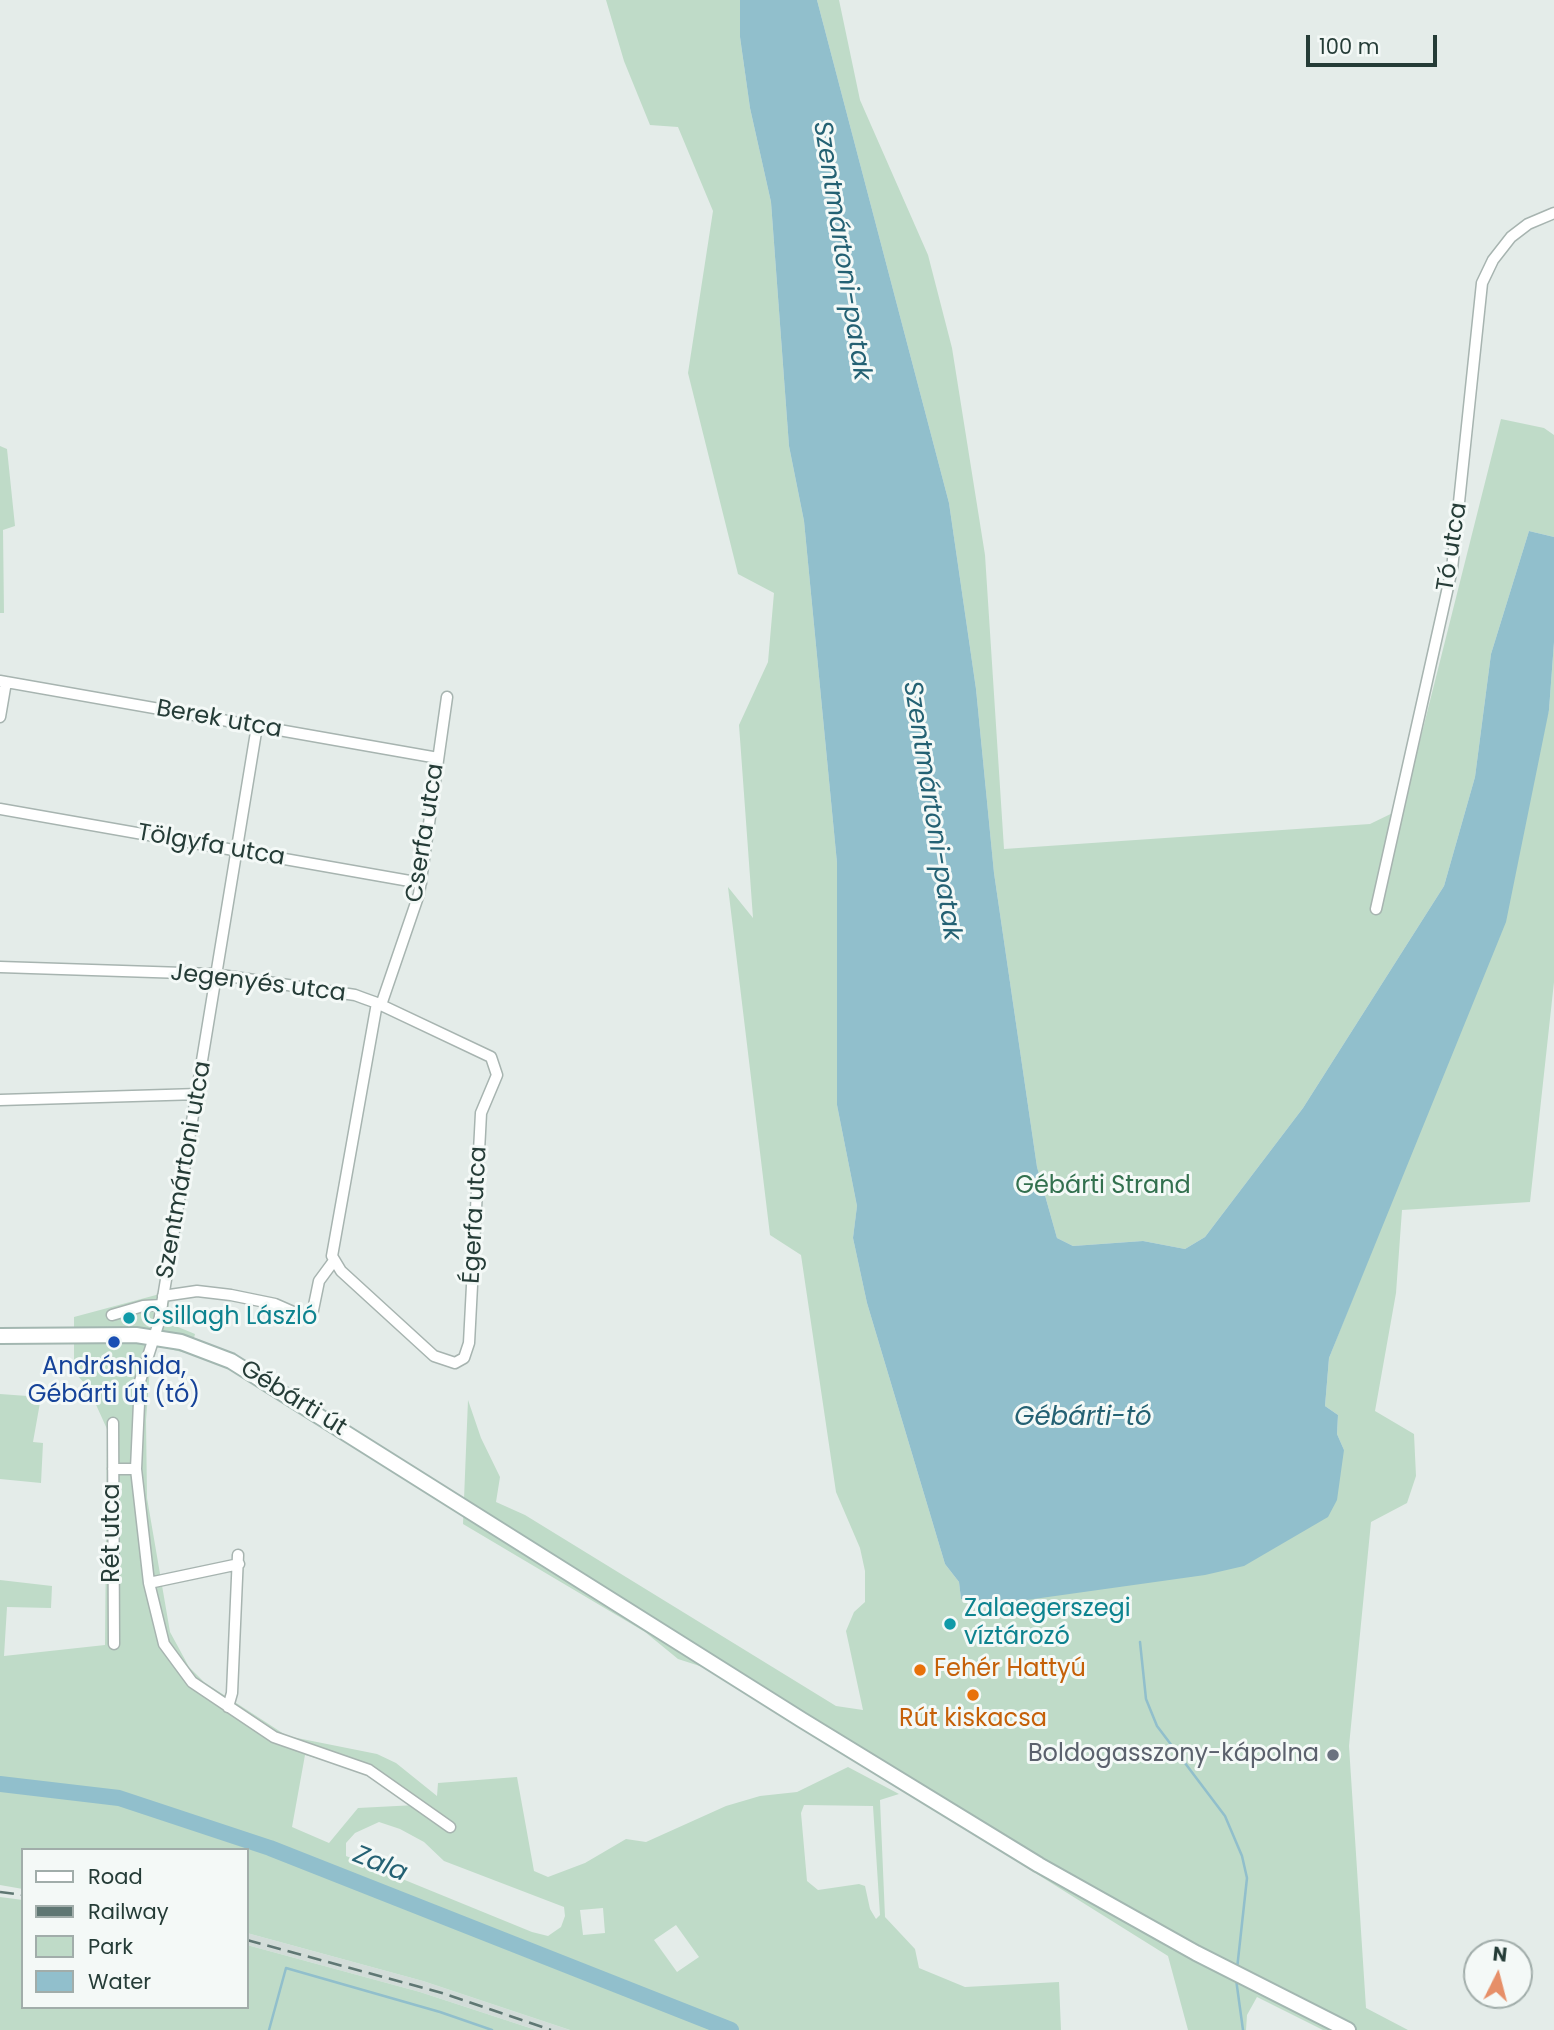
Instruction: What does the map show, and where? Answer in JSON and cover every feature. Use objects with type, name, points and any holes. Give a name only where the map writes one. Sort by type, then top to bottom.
[{"type":"main road","name":"Gébárti út","points":[[0,1336],[111,1334],[156,1337],[213,1353],[241,1366],[553,1564],[1028,1858],[1237,1974],[1348,2030]]},
{"type":"street","name":"Tó utca","points":[[1376,909],[1452,569],[1482,283],[1493,260],[1511,237],[1528,224],[1554,212]]},
{"type":"street","points":[[0,716],[3,682]]},
{"type":"street","name":"Berek utca","points":[[3,682],[438,758]]},
{"type":"street","name":"Cserfa utca","points":[[163,1300],[197,1292],[231,1295],[275,1304],[307,1318],[312,1315],[320,1280],[333,1262],[332,1244],[379,1004],[422,883],[447,697]]},
{"type":"street","name":"Szentmártoni utca","points":[[257,726],[215,974],[199,1094],[163,1300],[156,1337],[145,1359],[140,1381],[136,1469],[149,1583],[164,1644],[173,1661],[192,1682],[289,1743],[349,1760],[369,1770],[450,1827]]},
{"type":"street","name":"Tölgyfa utca","points":[[0,809],[422,883]]},
{"type":"street","name":"Jegenyés utca","points":[[0,967],[215,974],[355,995],[486,1054],[497,1068]]},
{"type":"street","name":"Égerfa utca","points":[[333,1262],[434,1356],[446,1363],[459,1362],[467,1354],[481,1113],[496,1079],[497,1068]]},
{"type":"street","points":[[0,1100],[199,1094]]},
{"type":"street","points":[[112,1315],[163,1300]]},
{"type":"street","name":"Rét utca","points":[[113,1423],[114,1644]]},
{"type":"street","points":[[113,1469],[136,1469]]},
{"type":"street","points":[[149,1583],[239,1559],[232,1693],[228,1707]]},
{"type":"shaded area","points":[[248,1933],[423,1981],[570,2030],[536,2030],[420,1992],[248,1945]]},
{"type":"green space","points":[[606,0],[740,0],[740,37],[750,108],[771,202],[789,446],[804,521],[837,863],[837,1105],[857,1206],[853,1238],[867,1303],[945,1564],[959,1582],[961,1599],[991,1605],[1344,1450],[1337,1434],[1338,1415],[1325,1406],[1329,1358],[1397,1186],[1549,710],[1554,642],[1554,982],[1530,1202],[1402,1210],[1396,1293],[1375,1411],[1414,1434],[1416,1476],[1407,1503],[1371,1522],[1349,1746],[1366,2008],[1408,2030],[1323,2030],[1257,1997],[1247,2015],[1246,2030],[1188,2030],[1168,1956],[709,1669],[678,1659],[645,1632],[463,1524],[468,1400],[481,1438],[500,1477],[496,1502],[525,1515],[836,1706],[863,1710],[846,1631],[854,1612],[865,1602],[865,1571],[860,1548],[836,1492],[801,1255],[770,1235],[728,887],[753,918],[739,725],[768,662],[774,593],[738,574],[688,373],[713,211],[678,127],[650,125],[624,61]]},
{"type":"green space","name":"Gébárti Strand","points":[[817,0],[839,0],[860,100],[928,255],[952,348],[985,555],[1004,849],[1370,824],[1403,808],[1501,419],[1544,428],[1554,435],[1554,537],[1529,531],[1491,654],[1475,777],[1444,886],[1303,1108],[1205,1237],[1185,1249],[1143,1241],[1073,1246],[1057,1238],[1037,1167],[994,873],[976,689],[949,503]]},
{"type":"green space","points":[[0,446],[7,449],[15,526],[3,530],[4,613],[0,613]]},
{"type":"green space","points":[[171,1291],[166,1322],[195,1334],[190,1354],[157,1346],[151,1355],[146,1420],[147,1498],[170,1632],[189,1667],[204,1682],[287,1736],[377,1754],[396,1763],[437,1796],[438,1783],[517,1777],[534,1871],[548,1877],[585,1863],[626,1839],[646,1842],[726,1806],[760,1796],[797,1792],[848,1767],[899,1794],[880,1800],[885,1917],[915,1949],[919,1968],[965,1987],[1059,1982],[1061,2030],[570,2030],[423,1981],[248,1933],[248,1848],[21,1848],[21,1889],[0,1885],[0,1580],[52,1586],[51,1608],[7,1607],[4,1656],[105,1645],[107,1429],[88,1387],[74,1372],[74,1317]],"holes":[[[305,1755],[369,1773],[416,1805],[358,1808],[329,1843],[292,1827]],[[804,1805],[873,1806],[880,1915],[876,1919],[870,1909],[865,1886],[859,1884],[818,1890],[807,1881],[801,1813]],[[379,1822],[400,1829],[424,1842],[444,1861],[564,1907],[565,1916],[561,1927],[548,1936],[532,1932],[346,1856],[346,1843],[355,1833]],[[603,1908],[605,1933],[583,1935],[580,1910]],[[676,1925],[699,1957],[677,1972],[654,1940]]]},
{"type":"green space","points":[[0,1394],[41,1397],[33,1442],[43,1443],[41,1483],[0,1479]]},
{"type":"green space","points":[[0,1897],[21,1900],[21,2009],[248,2009],[248,1945],[420,1992],[536,2030],[0,2030]]},
{"type":"water","name":"Gébárti-tó","points":[[740,0],[817,0],[949,503],[976,689],[994,873],[1037,1167],[1057,1238],[1073,1246],[1143,1241],[1185,1249],[1205,1237],[1303,1108],[1444,886],[1475,777],[1491,654],[1529,531],[1554,537],[1554,642],[1549,710],[1506,922],[1329,1358],[1325,1406],[1338,1415],[1337,1434],[1344,1450],[1337,1500],[1328,1517],[1244,1566],[1205,1575],[991,1605],[961,1599],[959,1582],[945,1564],[867,1303],[853,1238],[857,1206],[837,1105],[837,863],[804,521],[789,446],[771,202],[750,108],[740,37]]},
{"type":"waterway","name":"Szentmártoni-patak","points":[[1140,1642],[1146,1699],[1157,1726],[1225,1816],[1242,1856],[1247,1878],[1237,1969]]},
{"type":"waterway","name":"Zala","points":[[0,1784],[119,1798],[270,1848],[731,2030]]},
{"type":"waterway","points":[[269,2030],[286,1968],[440,2012],[492,2030]]},
{"type":"waterway","name":"Szentmártoni-patak","points":[[1236,1979],[1243,2030]]},
{"type":"railway","points":[[0,1892],[21,1895]]},
{"type":"railway","points":[[248,1940],[442,1993],[551,2030]]},
{"type":"place","name":"Csillagh László","points":[[129,1318]]},
{"type":"place","name":"Andráshida, Gébárti út (tó)","points":[[114,1342]]},
{"type":"place","name":"Zalaegerszegi víztározó","points":[[950,1624]]},
{"type":"place","name":"Fehér Hattyú","points":[[920,1670]]},
{"type":"place","name":"Rút kiskacsa","points":[[973,1695]]},
{"type":"place","name":"Boldogasszony-kápolna","points":[[1333,1755]]}]
